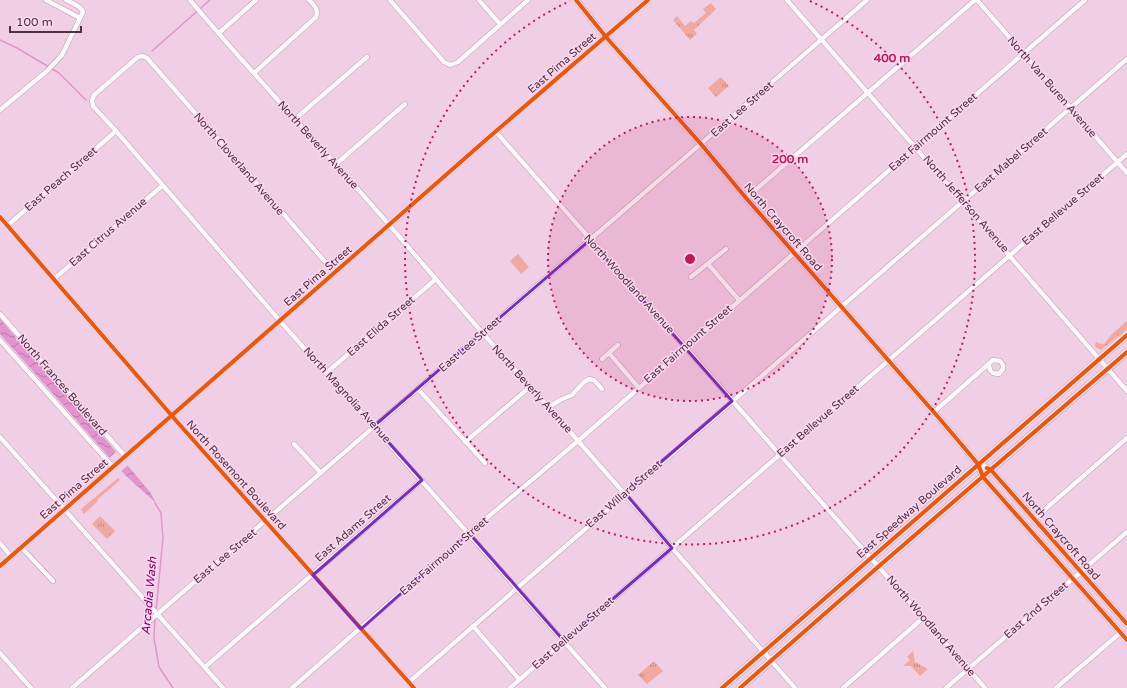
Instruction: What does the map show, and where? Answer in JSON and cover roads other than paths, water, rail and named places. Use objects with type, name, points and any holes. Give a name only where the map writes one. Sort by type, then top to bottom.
[{"type":"main road","name":"North Craycroft Road","points":[[576,0],[606,37],[934,412],[978,464],[983,477],[1127,640]]},
{"type":"main road","name":"East Speedway Boulevard","points":[[722,688],[1127,335]]},
{"type":"main road","name":"East Speedway Boulevard","points":[[740,688],[1127,352]]},
{"type":"main road","name":"North Craycroft Road","points":[[978,464],[991,470],[1127,624]]},
{"type":"street","points":[[46,0],[80,18]]},
{"type":"street","points":[[0,110],[47,72],[62,55],[83,12],[80,8],[66,0]]},
{"type":"street","name":"North Beverly Avenue","points":[[190,0],[795,688]]},
{"type":"street","points":[[219,33],[256,0]]},
{"type":"street","points":[[254,73],[316,17],[316,7],[310,0]]},
{"type":"street","points":[[390,0],[444,62],[451,66],[458,62],[528,0]]},
{"type":"street","points":[[478,0],[500,24]]},
{"type":"street","name":"East Pima Street","points":[[0,566],[171,415],[648,0]]},
{"type":"street","name":"North Jefferson Avenue","points":[[787,0],[869,92],[962,202],[1100,358],[1127,391]]},
{"type":"street","name":"East Lee Street","points":[[72,688],[266,522],[374,426],[867,0]]},
{"type":"street","points":[[746,198],[976,0]]},
{"type":"street","name":"North Van Buren Avenue","points":[[976,0],[1127,173]]},
{"type":"street","name":"East Fairmount Street","points":[[292,688],[1085,0]]},
{"type":"street","name":"North Magnolia Avenue","points":[[143,56],[138,57],[94,95],[92,101],[94,106],[326,373],[605,688]]},
{"type":"street","name":"North Cloverland Avenue","points":[[143,56],[147,58],[335,273]]},
{"type":"street","points":[[295,119],[367,57]]},
{"type":"street","name":"East Mabel Street","points":[[841,307],[1127,59]]},
{"type":"street","points":[[335,165],[405,104]]},
{"type":"street","name":"East Peach Street","points":[[7,226],[116,131]]},
{"type":"street","name":"North Woodland Avenue","points":[[496,132],[985,688]]},
{"type":"street","name":"East Bellevue Street","points":[[510,688],[1127,154]]},
{"type":"street","name":"East Citrus Avenue","points":[[54,279],[162,186]]},
{"type":"street","name":"North Rosemont Boulevard","points":[[0,217],[171,415],[414,688]]},
{"type":"street","points":[[691,277],[726,249]]},
{"type":"street","points":[[708,264],[739,300]]},
{"type":"street","name":"East Elida Street","points":[[326,373],[436,279]]},
{"type":"street","name":"East Willard Street","points":[[408,682],[841,307]]},
{"type":"street","name":"North Frances Boulevard","points":[[0,314],[124,457]]},
{"type":"street","name":"North Frances Boulevard","points":[[0,340],[114,466]]},
{"type":"street","points":[[602,359],[618,345]]},
{"type":"street","points":[[609,353],[638,387]]},
{"type":"street","points":[[934,412],[989,365]]},
{"type":"street","points":[[549,408],[560,400],[572,395],[579,386],[589,379],[594,380],[602,389]]},
{"type":"street","points":[[465,442],[530,387]]},
{"type":"street","points":[[418,389],[485,463]]},
{"type":"street","points":[[0,437],[157,615],[224,688]]},
{"type":"street","points":[[1034,519],[1127,438]]},
{"type":"street","points":[[294,444],[321,473]]},
{"type":"street","name":"East Adams Street","points":[[205,667],[422,480]]},
{"type":"street","name":"East 2nd Street","points":[[946,688],[1127,532]]},
{"type":"street","points":[[0,543],[11,556]]},
{"type":"street","points":[[21,547],[53,582]]},
{"type":"street","points":[[843,688],[923,618]]},
{"type":"street","points":[[473,626],[519,679]]},
{"type":"street","points":[[1056,688],[1120,633]]},
{"type":"street","points":[[0,653],[31,688]]},
{"type":"water","points":[[0,319],[106,440],[150,492],[156,503],[125,475],[0,334]]},
{"type":"waterway","points":[[152,51],[210,0]]},
{"type":"waterway","points":[[0,40],[17,48],[59,73],[86,100]]},
{"type":"waterway","name":"Arcadia Wash","points":[[155,503],[161,513],[163,538],[156,611]]},
{"type":"waterway","name":"Arcadia Wash","points":[[155,618],[154,638],[159,667],[173,688]]}]
